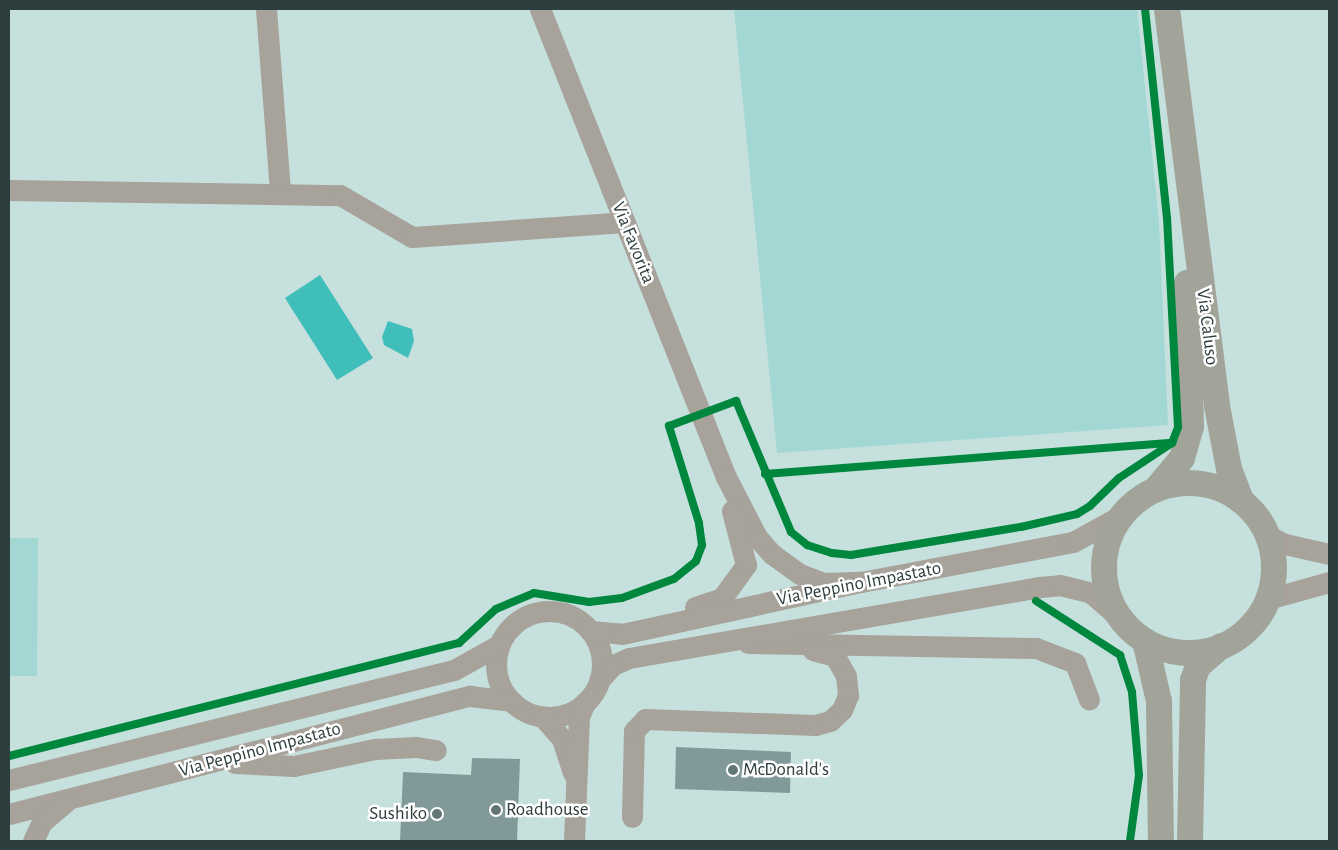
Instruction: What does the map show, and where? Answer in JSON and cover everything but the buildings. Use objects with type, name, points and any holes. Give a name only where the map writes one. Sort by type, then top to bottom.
[{"type":"main road","name":"Via Caluso","points":[[1167,9],[1217,406],[1229,469],[1241,501]]},
{"type":"main road","name":"Via Caluso","points":[[1157,488],[1182,458],[1191,426],[1185,150]]},
{"type":"main road","points":[[1190,841],[1193,680],[1198,666],[1254,622],[1268,599],[1273,555],[1267,534],[1241,501],[1212,486],[1196,483],[1157,488],[1122,515],[1105,554],[1104,579],[1120,618],[1145,641],[1177,652],[1201,652],[1222,646]]},
{"type":"main road","points":[[1145,641],[1159,702],[1159,834]]},
{"type":"street","points":[[266,9],[280,193]]},
{"type":"street","name":"Via Favorita","points":[[540,9],[726,477],[757,536],[772,554],[800,574],[824,583],[861,582]]},
{"type":"street","points":[[9,190],[340,195],[412,236],[624,222]]},
{"type":"street","name":"Via Favorita","points":[[584,625],[612,625],[722,598],[746,565],[726,477]]},
{"type":"street","name":"Via Peppino Impastato","points":[[584,625],[622,634],[861,582],[1072,542],[1104,528],[1122,515]]},
{"type":"street","points":[[1267,534],[1285,544],[1329,554]]},
{"type":"street","points":[[1268,599],[1329,582]]},
{"type":"street","name":"Via Peppino Impastato","points":[[600,679],[613,665],[629,658],[715,641],[1060,585],[1091,593],[1120,618]]},
{"type":"street","points":[[574,841],[574,777],[579,717],[585,702],[600,679],[602,662],[584,625],[559,612],[541,612],[524,618],[509,629],[499,645],[498,678],[512,701],[532,715],[543,716],[566,715],[585,702]]},
{"type":"street","points":[[715,641],[800,647],[1036,648],[1075,663],[1089,699]]},
{"type":"street","name":"Via Peppino Impastato","points":[[9,780],[454,670],[499,645]]},
{"type":"street","points":[[632,817],[634,731],[645,719],[815,725],[830,721],[842,710],[848,694],[846,676],[834,656],[800,647]]},
{"type":"street","name":"Via Peppino Impastato","points":[[9,814],[470,696],[512,701]]},
{"type":"street","points":[[543,716],[562,740],[574,777]]},
{"type":"street","points":[[212,763],[294,766],[375,749],[436,750]]},
{"type":"street","points":[[33,841],[42,822],[71,798]]},
{"type":"shaded area","points":[[734,9],[1137,9],[1159,222],[1168,425],[777,453]]},
{"type":"shaded area","points":[[9,538],[38,538],[37,676],[9,676]]},
{"type":"water","points":[[320,275],[373,358],[337,380],[285,298]]},
{"type":"water","points":[[388,321],[412,329],[414,341],[408,358],[384,345],[382,337]]},
{"type":"cycle path","points":[[9,756],[459,643],[496,609],[534,593],[589,602],[622,598],[674,579],[696,561],[702,545],[699,523],[669,426],[736,401],[791,532],[807,545],[832,553],[851,555],[1021,527],[1077,514],[1090,506],[1119,478],[1172,443],[1178,427],[1167,218],[1145,9]]},
{"type":"cycle path","points":[[765,474],[1172,443]]},
{"type":"cycle path","points":[[1036,601],[1120,655],[1132,692],[1139,775],[1130,841]]},
{"type":"place","name":"McDonald's","points":[[733,770]]},
{"type":"place","name":"Roadhouse","points":[[496,810]]},
{"type":"place","name":"Sushiko","points":[[437,814]]}]
